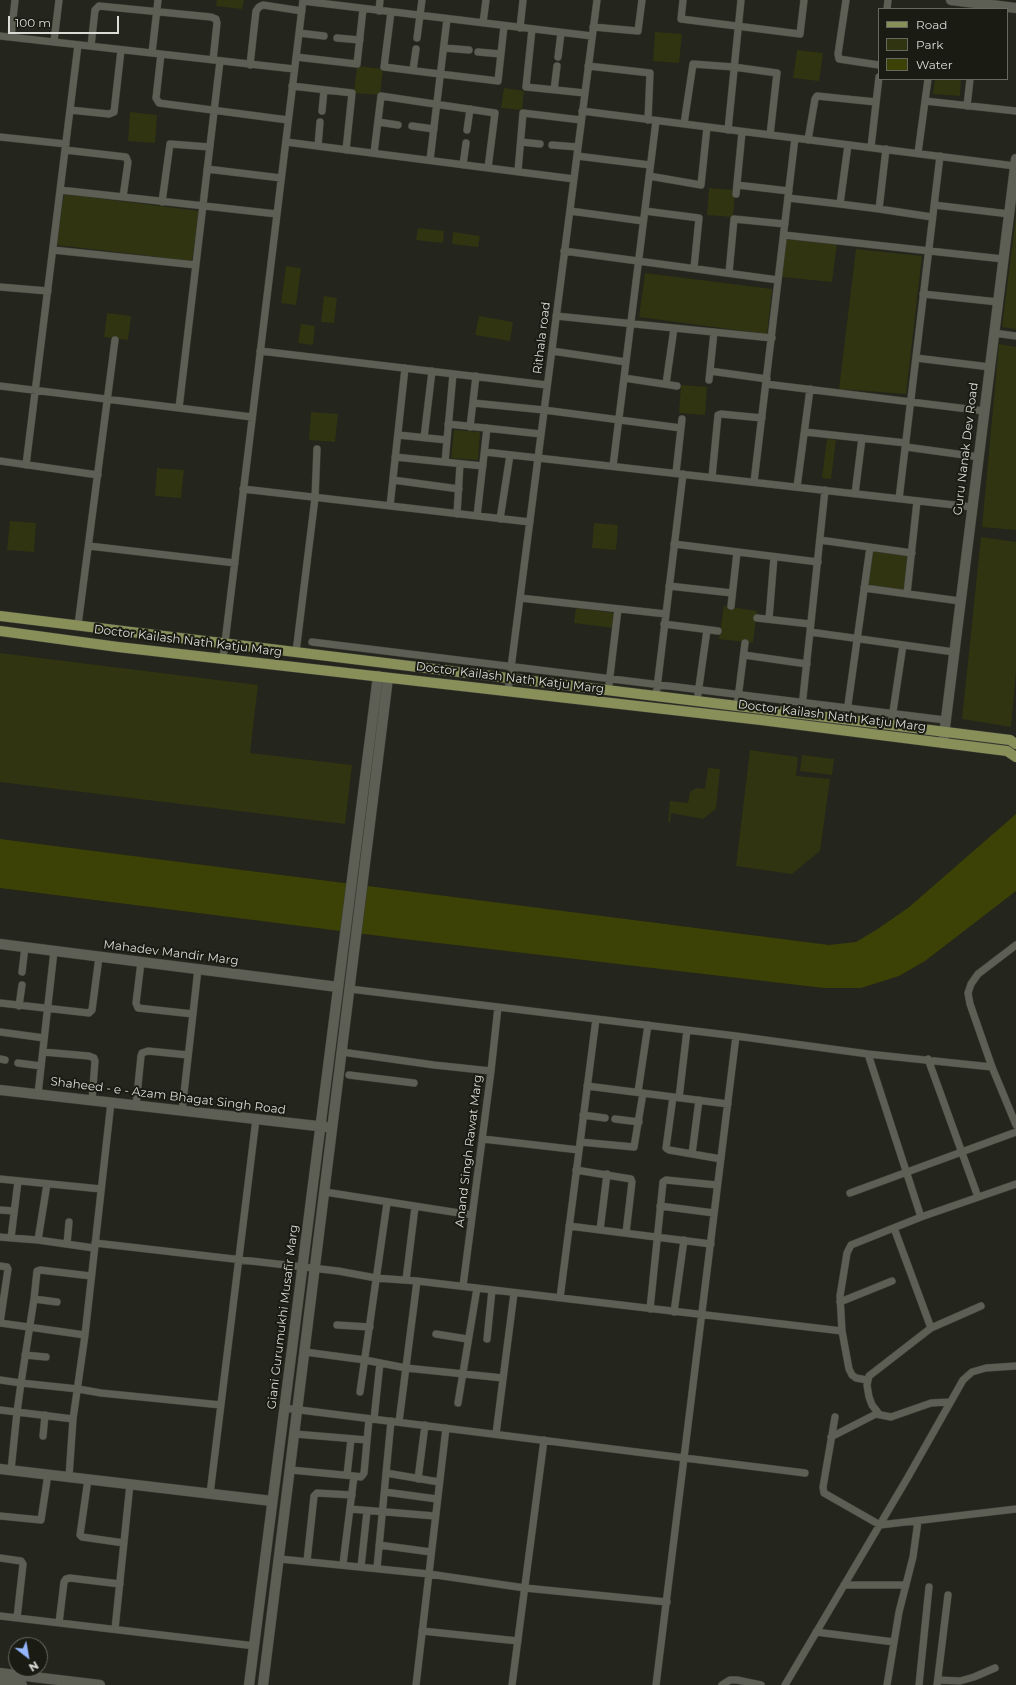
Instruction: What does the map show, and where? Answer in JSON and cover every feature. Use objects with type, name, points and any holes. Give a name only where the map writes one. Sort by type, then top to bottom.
[{"type":"main road","name":"Doctor Kailash Nath Katju Marg","points":[[0,616],[846,719],[1010,740],[1016,744]]},
{"type":"main road","name":"Doctor Kailash Nath Katju Marg","points":[[0,631],[223,659],[761,720],[1007,752],[1016,757]]},
{"type":"street","points":[[11,37],[15,0]]},
{"type":"street","points":[[54,41],[59,0]]},
{"type":"street","points":[[152,53],[158,0]]},
{"type":"street","points":[[379,11],[380,0]]},
{"type":"street","points":[[417,38],[422,0]]},
{"type":"street","points":[[483,23],[486,0]]},
{"type":"street","points":[[520,28],[523,0]]},
{"type":"street","name":"Rithala road","points":[[508,691],[596,0]]},
{"type":"street","points":[[593,27],[638,31],[642,0]]},
{"type":"street","points":[[683,0],[681,19],[739,25],[800,34],[804,0]]},
{"type":"street","points":[[728,130],[741,0]]},
{"type":"street","points":[[846,0],[838,59],[878,65]]},
{"type":"street","points":[[951,0],[976,6],[1016,8]]},
{"type":"street","points":[[223,659],[303,1],[592,36]]},
{"type":"street","points":[[250,65],[256,11],[259,7],[263,5],[302,11]]},
{"type":"street","points":[[91,46],[95,10],[97,6],[216,19],[217,23],[214,111],[179,408]]},
{"type":"street","points":[[296,57],[357,64],[363,9]]},
{"type":"street","points":[[391,12],[384,67],[440,74],[498,81],[504,26]]},
{"type":"street","points":[[430,160],[447,19]]},
{"type":"street","points":[[532,29],[526,87],[585,93]]},
{"type":"street","points":[[299,33],[324,36]]},
{"type":"street","points":[[558,57],[561,33]]},
{"type":"street","points":[[0,36],[294,69]]},
{"type":"street","points":[[337,38],[360,40]]},
{"type":"street","points":[[26,465],[78,45]]},
{"type":"street","points":[[444,48],[469,50]]},
{"type":"street","points":[[413,70],[416,49]]},
{"type":"street","points":[[70,110],[108,114],[114,112],[121,50]]},
{"type":"street","points":[[478,52],[501,54]]},
{"type":"street","points":[[161,54],[156,98],[158,101],[162,103],[214,111],[288,120]]},
{"type":"street","points":[[684,124],[693,64],[734,67],[778,73],[770,135]]},
{"type":"street","points":[[554,90],[557,66]]},
{"type":"street","points":[[588,66],[650,73],[648,120]]},
{"type":"street","points":[[870,148],[879,80]]},
{"type":"street","points":[[918,153],[928,80]]},
{"type":"street","points":[[967,106],[970,80]]},
{"type":"street","points":[[292,86],[352,93],[346,150]]},
{"type":"street","points":[[322,111],[324,90]]},
{"type":"street","points":[[374,153],[381,96],[437,103],[495,113],[488,168]]},
{"type":"street","points":[[808,140],[815,99],[817,96],[876,102]]},
{"type":"street","points":[[925,101],[1016,111]]},
{"type":"street","points":[[467,130],[470,109]]},
{"type":"street","points":[[582,112],[870,148],[940,156],[1016,162]]},
{"type":"street","points":[[518,171],[523,114],[581,120]]},
{"type":"street","points":[[613,466],[656,121]]},
{"type":"street","points":[[318,146],[320,122]]},
{"type":"street","points":[[378,122],[398,125]]},
{"type":"street","points":[[412,126],[434,129]]},
{"type":"street","points":[[649,176],[701,185],[708,127]]},
{"type":"street","points":[[736,194],[742,132]]},
{"type":"street","points":[[0,137],[126,157],[128,162],[123,197]]},
{"type":"street","points":[[754,482],[795,138]]},
{"type":"street","points":[[286,142],[574,179]]},
{"type":"street","points":[[521,142],[540,144]]},
{"type":"street","points":[[463,165],[466,143]]},
{"type":"street","points":[[162,202],[170,144],[210,147]]},
{"type":"street","points":[[552,145],[578,147]]},
{"type":"street","points":[[840,204],[848,145]]},
{"type":"street","points":[[879,209],[886,149]]},
{"type":"street","points":[[576,156],[650,165]]},
{"type":"street","points":[[899,499],[940,156]]},
{"type":"street","name":"Guru Nanak Dev Road","points":[[942,743],[1016,162]]},
{"type":"street","points":[[207,169],[281,178]]},
{"type":"street","points":[[737,185],[840,204],[932,217]]},
{"type":"street","points":[[60,190],[277,214]]},
{"type":"street","points":[[934,205],[1009,214]]},
{"type":"street","points":[[570,211],[643,221]]},
{"type":"street","points":[[645,211],[699,218],[694,268]]},
{"type":"street","points":[[729,273],[734,219],[785,224]]},
{"type":"street","points":[[784,235],[1004,258]]},
{"type":"street","points":[[53,250],[196,265]]},
{"type":"street","points":[[564,251],[778,280]]},
{"type":"street","points":[[0,287],[48,291]]},
{"type":"street","points":[[923,294],[998,302]]},
{"type":"street","points":[[556,316],[772,338]]},
{"type":"street","points":[[666,384],[674,328]]},
{"type":"street","points":[[709,380],[714,332]]},
{"type":"street","points":[[994,333],[1016,336]]},
{"type":"street","points":[[78,626],[115,340]]},
{"type":"street","points":[[260,351],[547,385]]},
{"type":"street","points":[[552,351],[626,362]]},
{"type":"street","points":[[916,358],[990,367]]},
{"type":"street","points":[[390,506],[405,368]]},
{"type":"street","points":[[710,371],[810,389],[984,411]]},
{"type":"street","points":[[424,438],[432,372]]},
{"type":"street","points":[[445,462],[453,374]]},
{"type":"street","points":[[470,426],[476,376]]},
{"type":"street","points":[[624,378],[677,386]]},
{"type":"street","points":[[0,386],[252,417]]},
{"type":"street","points":[[797,487],[810,389]]},
{"type":"street","points":[[473,403],[544,410],[681,428]]},
{"type":"street","points":[[712,477],[718,415],[762,418]]},
{"type":"street","points":[[656,696],[674,544],[682,419]]},
{"type":"street","points":[[448,424],[541,434]]},
{"type":"street","points":[[478,516],[487,428]]},
{"type":"street","points":[[805,432],[862,438],[979,457]]},
{"type":"street","points":[[398,435],[447,440]]},
{"type":"street","points":[[855,494],[862,438]]},
{"type":"street","points":[[296,652],[315,498],[318,449]]},
{"type":"street","points":[[485,452],[972,507]]},
{"type":"street","points":[[500,519],[510,455]]},
{"type":"street","points":[[395,457],[483,466]]},
{"type":"street","points":[[0,461],[98,475]]},
{"type":"street","points":[[457,514],[460,464]]},
{"type":"street","points":[[393,480],[459,489]]},
{"type":"street","points":[[243,489],[530,522]]},
{"type":"street","points":[[801,714],[825,490]]},
{"type":"street","points":[[907,594],[917,501]]},
{"type":"street","points":[[820,540],[912,553]]},
{"type":"street","points":[[674,544],[818,562]]},
{"type":"street","points":[[88,546],[234,563]]},
{"type":"street","points":[[846,719],[870,547]]},
{"type":"street","points":[[731,606],[737,552]]},
{"type":"street","points":[[769,619],[774,557]]},
{"type":"street","points":[[669,586],[732,593]]},
{"type":"street","points":[[864,588],[960,601]]},
{"type":"street","points":[[520,598],[666,614]]},
{"type":"street","points":[[609,690],[618,609]]},
{"type":"street","points":[[757,618],[769,619],[857,638],[954,652]]},
{"type":"street","points":[[664,624],[718,631]]},
{"type":"street","points":[[697,701],[707,630]]},
{"type":"street","points":[[312,642],[511,666],[610,680],[657,684],[945,720]]},
{"type":"street","points":[[737,706],[745,643]]},
{"type":"street","points":[[891,725],[904,645]]},
{"type":"street","points":[[744,655],[807,664]]},
{"type":"street","name":"Giani Gurumukhi Musafir Marg","points":[[249,1685],[378,676]]},
{"type":"street","points":[[263,1685],[316,1269],[388,678]]},
{"type":"street","name":"Mahadev Mandir Marg","points":[[0,945],[338,987]]},
{"type":"street","points":[[1016,945],[978,974],[971,984],[968,993],[970,1004],[992,1067],[1016,1125]]},
{"type":"street","points":[[22,972],[25,948]]},
{"type":"street","points":[[38,1094],[54,951]]},
{"type":"street","points":[[0,1003],[87,1014],[91,1012],[99,957]]},
{"type":"street","points":[[140,962],[136,1003],[138,1008],[193,1014]]},
{"type":"street","points":[[182,1111],[198,969]]},
{"type":"street","points":[[19,1006],[22,985]]},
{"type":"street","points":[[350,989],[736,1036],[868,1054],[928,1059],[992,1067]]},
{"type":"street","points":[[491,1072],[498,1007]]},
{"type":"street","points":[[560,1298],[596,1019]]},
{"type":"street","points":[[483,1139],[579,1146],[634,1147],[639,1122],[640,1093],[648,1025]]},
{"type":"street","points":[[687,1030],[666,1148],[669,1150],[721,1159]]},
{"type":"street","points":[[0,1032],[44,1038]]},
{"type":"street","points":[[656,1685],[736,1036]]},
{"type":"street","points":[[136,1105],[142,1053],[148,1051],[188,1055]]},
{"type":"street","points":[[43,1052],[89,1056],[94,1058],[92,1100]]},
{"type":"street","name":"Anand Singh Rawat Marg","points":[[342,1052],[491,1072],[463,1286]]},
{"type":"street","points":[[868,1054],[921,1217]]},
{"type":"street","points":[[928,1059],[978,1197]]},
{"type":"street","points":[[18,1063],[41,1066]]},
{"type":"street","points":[[349,1075],[414,1083]]},
{"type":"street","points":[[587,1086],[728,1104]]},
{"type":"street","name":"Shaheed - e - Azam Bhagat Singh Road","points":[[0,1090],[333,1128]]},
{"type":"street","points":[[692,1154],[699,1100]]},
{"type":"street","points":[[68,1477],[73,1419],[78,1389],[111,1102]]},
{"type":"street","points":[[583,1115],[605,1118]]},
{"type":"street","points":[[210,1494],[256,1119]]},
{"type":"street","points":[[616,1119],[639,1122]]},
{"type":"street","points":[[850,1193],[1016,1132]]},
{"type":"street","points":[[576,1170],[607,1174],[629,1178],[632,1180],[626,1233]]},
{"type":"street","points":[[600,1230],[607,1174]]},
{"type":"street","points":[[0,1180],[101,1189]]},
{"type":"street","points":[[650,1309],[663,1182],[666,1180],[717,1185]]},
{"type":"street","points":[[11,1238],[18,1181]]},
{"type":"street","points":[[38,1240],[47,1184]]},
{"type":"street","points":[[867,1380],[856,1378],[852,1375],[849,1369],[842,1332],[840,1302],[848,1249],[856,1242],[921,1217],[1016,1184]]},
{"type":"street","points":[[325,1192],[387,1203],[472,1215]]},
{"type":"street","points":[[360,1392],[387,1203]]},
{"type":"street","points":[[660,1206],[714,1213]]},
{"type":"street","points":[[406,1280],[415,1207]]},
{"type":"street","points":[[0,1210],[14,1211]]},
{"type":"street","points":[[67,1244],[69,1222]]},
{"type":"street","points":[[569,1226],[711,1244]]},
{"type":"street","points":[[894,1228],[931,1328]]},
{"type":"street","points":[[0,1237],[67,1244],[95,1245],[302,1267],[376,1278],[463,1286],[842,1332]]},
{"type":"street","points":[[674,1312],[684,1240]]},
{"type":"street","points":[[0,1266],[6,1266],[8,1269],[0,1323],[84,1335]]},
{"type":"street","points":[[11,1470],[17,1412],[34,1299],[36,1273],[38,1271],[91,1276]]},
{"type":"street","points":[[399,1422],[417,1281]]},
{"type":"street","points":[[840,1302],[892,1281]]},
{"type":"street","points":[[458,1403],[467,1338],[477,1288]]},
{"type":"street","points":[[487,1339],[492,1290]]},
{"type":"street","points":[[496,1434],[514,1293]]},
{"type":"street","points":[[34,1299],[57,1302]]},
{"type":"street","points":[[879,1414],[871,1401],[867,1380],[872,1372],[931,1328],[981,1306]]},
{"type":"street","points":[[336,1325],[370,1327]]},
{"type":"street","points":[[436,1334],[467,1338]]},
{"type":"street","points":[[305,1352],[365,1360],[406,1368],[503,1378]]},
{"type":"street","points":[[25,1355],[46,1357]]},
{"type":"street","points":[[291,1470],[361,1477],[364,1473],[367,1440],[380,1363]]},
{"type":"street","points":[[785,1685],[880,1525],[962,1380],[972,1372],[986,1368],[1016,1366]]},
{"type":"street","points":[[0,1380],[101,1393],[221,1405]]},
{"type":"street","points":[[831,1437],[854,1424],[879,1414],[891,1417],[931,1403],[949,1402]]},
{"type":"street","points":[[284,1408],[805,1473]]},
{"type":"street","points":[[0,1410],[73,1419]]},
{"type":"street","points":[[42,1436],[45,1415]]},
{"type":"street","points":[[835,1417],[823,1487],[824,1493],[880,1525],[1016,1509]]},
{"type":"street","points":[[377,1568],[391,1421]]},
{"type":"street","points":[[418,1478],[425,1425]]},
{"type":"street","points":[[416,1685],[446,1428]]},
{"type":"street","points":[[295,1434],[367,1440]]},
{"type":"street","points":[[343,1564],[352,1495],[350,1476],[351,1439]]},
{"type":"street","points":[[512,1685],[544,1440]]},
{"type":"street","points":[[0,1469],[272,1502]]},
{"type":"street","points":[[0,1516],[41,1520],[48,1474]]},
{"type":"street","points":[[386,1474],[439,1482]]},
{"type":"street","points":[[88,1479],[80,1535],[82,1537],[124,1543]]},
{"type":"street","points":[[115,1629],[130,1484]]},
{"type":"street","points":[[384,1492],[437,1499]]},
{"type":"street","points":[[307,1561],[314,1496],[317,1493],[352,1495]]},
{"type":"street","points":[[350,1510],[435,1516]]},
{"type":"street","points":[[361,1566],[367,1510]]},
{"type":"street","points":[[887,1685],[894,1642],[913,1557],[918,1521]]},
{"type":"street","points":[[380,1545],[431,1552]]},
{"type":"street","points":[[0,1558],[21,1561],[23,1564],[17,1618]]},
{"type":"street","points":[[280,1559],[361,1566],[525,1588],[667,1602]]},
{"type":"street","points":[[59,1623],[64,1582],[66,1579],[70,1578],[120,1584]]},
{"type":"street","points":[[844,1585],[906,1585]]},
{"type":"street","points":[[919,1685],[929,1588]]},
{"type":"street","points":[[948,1595],[937,1683],[960,1681],[995,1668]]},
{"type":"street","points":[[0,1616],[255,1646]]},
{"type":"street","points":[[422,1631],[518,1641]]},
{"type":"street","points":[[816,1632],[894,1642]]},
{"type":"street","points":[[0,1673],[100,1685]]},
{"type":"street","points":[[722,1685],[730,1680],[737,1680],[761,1685]]},
{"type":"street","points":[[0,1682],[22,1685]]},
{"type":"green space","points":[[217,0],[244,0],[242,9],[216,6]]},
{"type":"green space","points":[[655,32],[682,34],[679,63],[653,61]]},
{"type":"green space","points":[[797,50],[823,53],[819,81],[793,78]]},
{"type":"green space","points":[[357,66],[383,69],[380,95],[354,93]]},
{"type":"green space","points":[[935,80],[961,80],[960,96],[933,94]]},
{"type":"green space","points":[[504,88],[524,91],[522,110],[501,108]]},
{"type":"green space","points":[[130,112],[157,115],[155,143],[128,141]]},
{"type":"green space","points":[[709,188],[735,190],[733,217],[707,215]]},
{"type":"green space","points":[[64,194],[199,211],[192,261],[57,245]]},
{"type":"green space","points":[[1016,217],[1016,329],[1002,327]]},
{"type":"green space","points":[[418,228],[444,231],[443,243],[416,240]]},
{"type":"green space","points":[[453,232],[480,236],[478,247],[452,244]]},
{"type":"green space","points":[[785,238],[837,244],[832,282],[782,277]]},
{"type":"green space","points":[[856,249],[922,256],[906,394],[839,389]]},
{"type":"green space","points":[[286,266],[301,268],[296,305],[281,303]]},
{"type":"green space","points":[[645,273],[772,289],[767,334],[639,317]]},
{"type":"green space","points":[[324,296],[337,298],[334,323],[321,322]]},
{"type":"green space","points":[[107,313],[131,316],[128,340],[104,337]]},
{"type":"green space","points":[[479,316],[513,322],[510,341],[475,335]]},
{"type":"green space","points":[[301,324],[315,326],[313,345],[298,343]]},
{"type":"green space","points":[[999,344],[1016,347],[1016,530],[982,527]]},
{"type":"green space","points":[[681,385],[707,387],[705,415],[679,413]]},
{"type":"green space","points":[[311,412],[338,414],[335,442],[309,440]]},
{"type":"green space","points":[[454,430],[480,432],[478,460],[451,458]]},
{"type":"green space","points":[[827,439],[836,440],[831,479],[822,478]]},
{"type":"green space","points":[[157,468],[184,470],[181,498],[155,496]]},
{"type":"green space","points":[[10,521],[36,523],[34,552],[7,550]]},
{"type":"green space","points":[[594,523],[618,525],[616,550],[592,548]]},
{"type":"green space","points":[[981,537],[1016,542],[1016,672],[1011,727],[962,719]]},
{"type":"green space","points":[[871,550],[909,554],[905,590],[867,586]]},
{"type":"green space","points":[[724,606],[757,611],[753,643],[719,639]]},
{"type":"green space","points":[[576,608],[615,613],[613,628],[574,623]]},
{"type":"green space","points":[[0,653],[258,685],[250,753],[352,765],[345,824],[0,782]]},
{"type":"green space","points":[[750,750],[798,757],[796,776],[830,779],[820,851],[792,874],[736,866]]},
{"type":"green space","points":[[802,755],[834,759],[832,775],[800,771]]},
{"type":"green space","points":[[708,768],[720,769],[716,809],[703,819],[671,813],[670,822],[668,822],[670,801],[688,803],[690,792],[696,788],[705,789]]},
{"type":"water","points":[[1016,814],[1016,891],[925,961],[899,976],[861,988],[824,988],[404,939],[0,888],[0,839],[829,945],[856,942],[908,908]]}]
